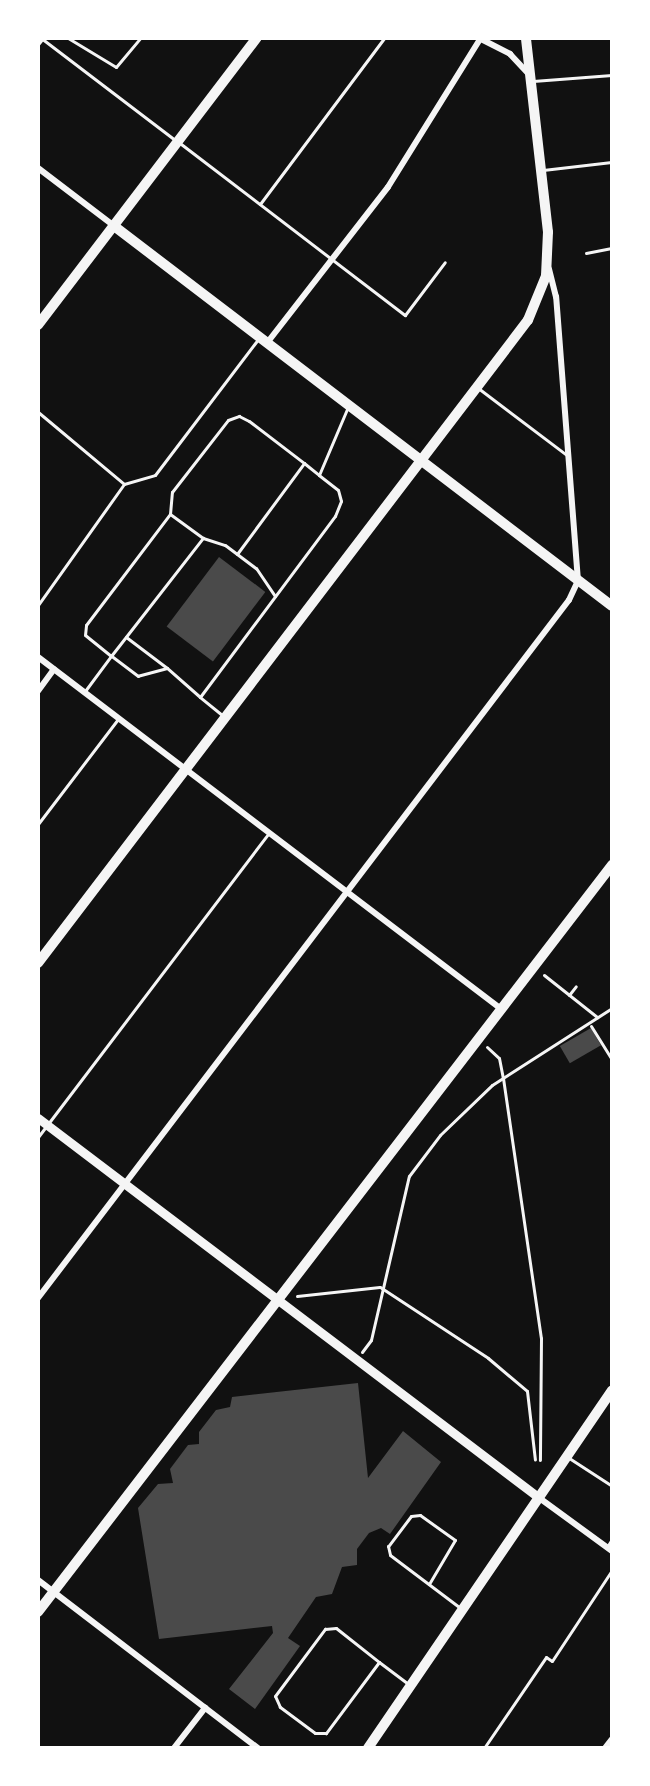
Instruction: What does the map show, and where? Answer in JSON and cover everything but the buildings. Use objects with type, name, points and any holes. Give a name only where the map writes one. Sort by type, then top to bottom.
[{"type":"main road","points":[[38,325],[257,38]]},
{"type":"main road","points":[[38,963],[528,320],[548,263],[543,170],[526,38]]},
{"type":"main road","points":[[114,226],[612,606]]},
{"type":"main road","points":[[38,1612],[612,865]]},
{"type":"main road","points":[[38,1118],[538,1497]]},
{"type":"main road","points":[[368,1748],[612,1390]]},
{"type":"street","points":[[263,340],[388,187],[479,39],[518,60],[533,81]]},
{"type":"street","points":[[38,168],[114,226]]},
{"type":"street","points":[[38,1298],[566,605],[578,581],[556,297],[548,263]]},
{"type":"street","points":[[38,657],[501,1009]]},
{"type":"street","points":[[38,691],[54,669]]},
{"type":"street","points":[[538,1497],[610,1549]]},
{"type":"street","points":[[38,1580],[258,1748]]},
{"type":"street","points":[[174,1748],[205,1708]]},
{"type":"street","points":[[605,1748],[612,1739]]},
{"type":"lane","points":[[68,38],[116,67],[140,38]]},
{"type":"lane","points":[[260,204],[384,38]]},
{"type":"lane","points":[[40,39],[405,315],[445,262]]},
{"type":"lane","points":[[533,81],[612,75]]},
{"type":"lane","points":[[543,170],[612,162]]},
{"type":"lane","points":[[586,253],[612,248]]},
{"type":"lane","points":[[38,605],[124,484],[155,475],[263,340]]},
{"type":"lane","points":[[478,388],[569,457]]},
{"type":"lane","points":[[319,475],[349,406]]},
{"type":"lane","points":[[38,412],[124,484]]},
{"type":"lane","points":[[167,668],[138,676],[85,635],[86,625],[170,514],[172,492],[228,420],[239,416],[338,490],[341,501],[200,697]]},
{"type":"lane","points":[[237,554],[304,463]]},
{"type":"lane","points":[[170,514],[211,543],[237,554],[270,582],[275,596]]},
{"type":"lane","points":[[84,692],[203,538]]},
{"type":"lane","points":[[126,637],[225,717]]},
{"type":"lane","points":[[38,824],[119,718]]},
{"type":"lane","points":[[38,1137],[269,832]]},
{"type":"lane","points":[[566,1456],[612,1486]]},
{"type":"lane","points":[[429,1584],[455,1540],[420,1515],[411,1516],[388,1546],[390,1555],[462,1609]]},
{"type":"lane","points":[[610,1549],[612,1539]]},
{"type":"lane","points":[[484,1748],[546,1657],[552,1661],[612,1570]]},
{"type":"lane","points":[[379,1662],[326,1733],[315,1733],[280,1707],[275,1696],[325,1629],[336,1628],[410,1686]]},
{"type":"path","points":[[534,967],[597,1017]]},
{"type":"path","points":[[569,995],[576,986]]},
{"type":"path","points":[[371,1340],[409,1176],[440,1135],[503,1078],[591,1026],[597,1017],[612,1008]]},
{"type":"path","points":[[591,1026],[612,1060]]},
{"type":"path","points":[[309,1294],[382,1288],[523,1384],[537,1460],[543,1354],[503,1078],[491,1050]]}]
